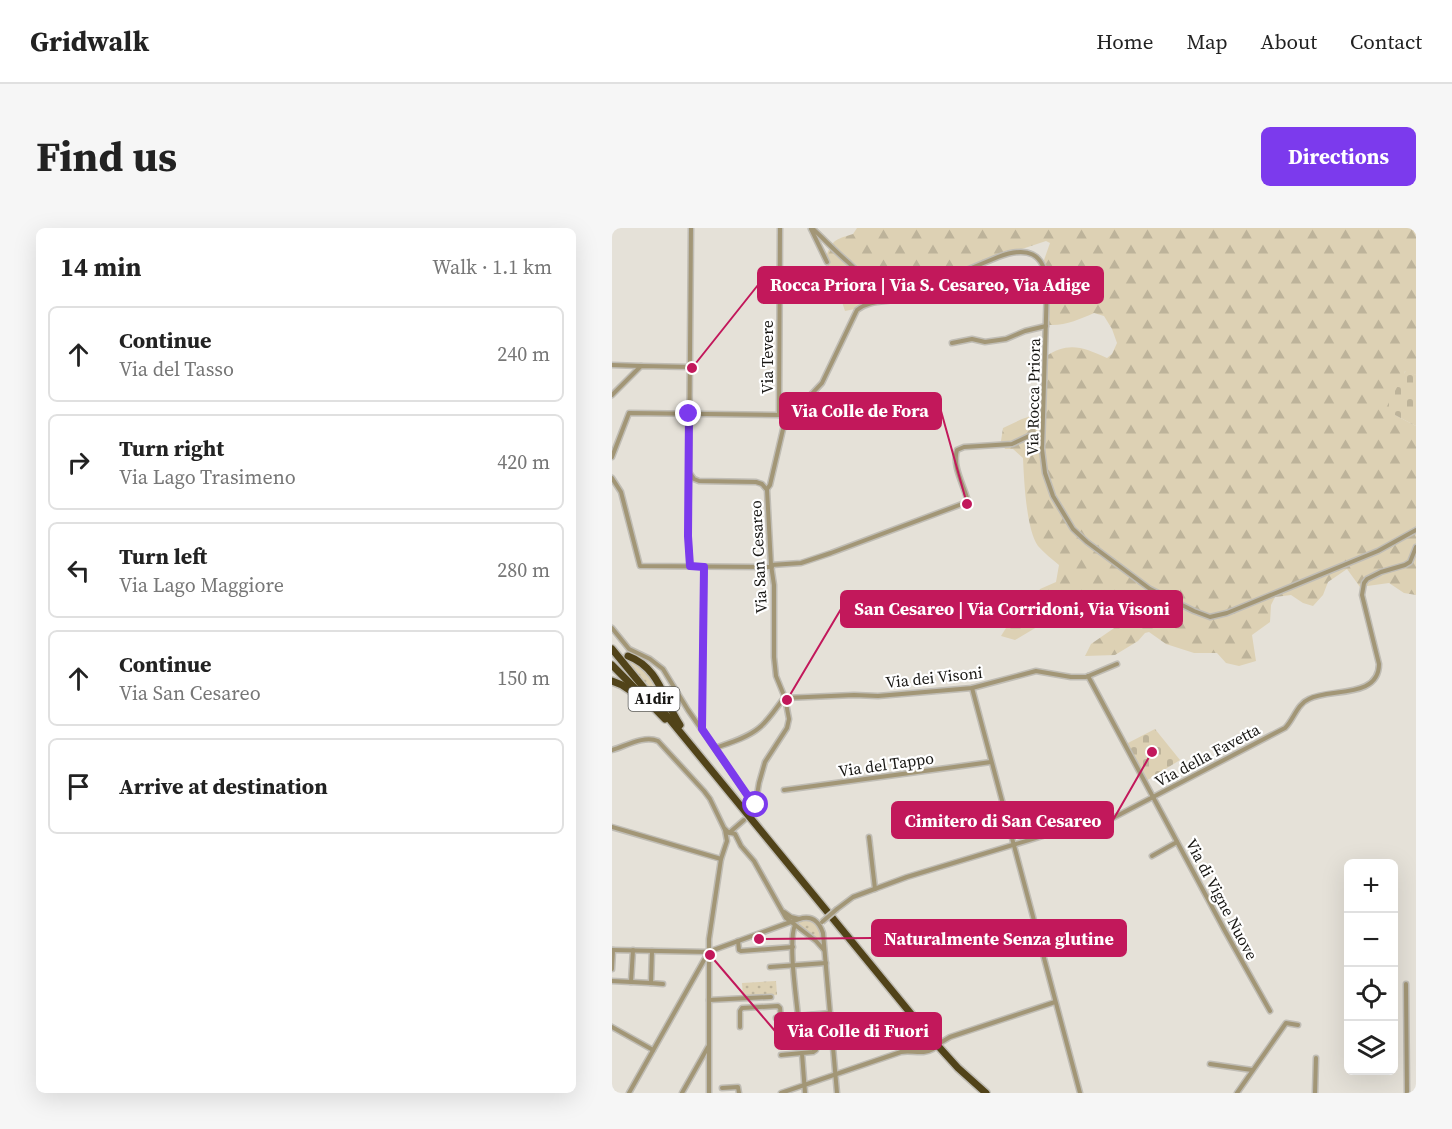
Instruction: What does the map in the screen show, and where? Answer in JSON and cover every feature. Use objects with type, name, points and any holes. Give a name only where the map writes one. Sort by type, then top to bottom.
[{"type":"highway","name":"A1dir","points":[[612,649],[930,1037],[958,1068],[986,1093]]},
{"type":"highway","points":[[628,656],[644,665],[655,676],[671,712],[696,750]]},
{"type":"highway","name":"A1dir","points":[[612,665],[694,753],[935,1048],[980,1093]]},
{"type":"highway","points":[[612,681],[627,687],[658,712]]},
{"type":"street","points":[[690,566],[688,536],[691,228]]},
{"type":"street","name":"Via Tevere","points":[[779,415],[780,228]]},
{"type":"street","points":[[811,228],[827,262]]},
{"type":"street","points":[[811,228],[874,286],[892,293],[914,292]]},
{"type":"street","name":"Via Rocca Priora","points":[[789,418],[822,383],[857,310],[868,304],[904,298],[1003,255],[1016,252],[1028,253],[1039,258],[1044,267],[1047,285],[1042,437],[1045,473],[1053,495],[1073,529],[1150,589],[1210,617],[1250,604],[1377,551],[1416,532]]},
{"type":"street","points":[[952,343],[971,339],[986,342],[1008,339],[1025,331],[1046,326]]},
{"type":"street","points":[[612,365],[690,366]]},
{"type":"street","points":[[612,395],[641,366]]},
{"type":"street","points":[[612,457],[629,413],[779,415],[789,418],[782,429],[767,490]]},
{"type":"street","points":[[612,478],[621,492],[640,566],[772,566],[801,563],[963,504],[967,498],[958,472],[957,450],[965,447],[1012,444],[1028,436],[1042,437]]},
{"type":"street","name":"Via San Cesareo","points":[[689,472],[694,479],[699,481],[756,482],[762,484],[767,490],[774,585],[774,657],[776,676],[785,698],[789,723],[765,762],[756,805],[752,813]]},
{"type":"street","name":"Via della Favetta","points":[[820,923],[852,898],[911,876],[1069,828],[1109,820],[1285,728],[1308,699],[1354,690],[1367,685],[1378,673],[1379,664],[1362,595],[1364,583],[1381,572],[1410,562],[1416,547]]},
{"type":"street","points":[[702,729],[704,567]]},
{"type":"street","points":[[612,628],[629,649],[650,659],[662,668],[688,710],[756,805]]},
{"type":"street","name":"Via dei Visoni","points":[[785,698],[854,694],[878,696],[972,688],[1036,671],[1071,677],[1088,676],[1117,664]]},
{"type":"street","name":"Via di Vigne Nuove","points":[[1088,676],[1270,1011]]},
{"type":"street","points":[[972,688],[1080,1093]]},
{"type":"street","points":[[715,748],[757,730],[785,698]]},
{"type":"street","points":[[612,750],[647,739],[658,741],[703,789],[731,837],[754,861],[785,915],[816,941],[825,954]]},
{"type":"street","name":"Via del Tappo","points":[[784,790],[991,762]]},
{"type":"street","points":[[709,1093],[708,952],[721,859],[736,827],[744,820]]},
{"type":"street","points":[[612,827],[721,859]]},
{"type":"street","points":[[869,837],[875,889]]},
{"type":"street","points":[[1152,855],[1177,842]]},
{"type":"street","points":[[785,915],[793,918],[794,922],[792,932],[798,1016]]},
{"type":"street","points":[[783,925],[785,915]]},
{"type":"street","points":[[612,969],[613,950],[708,952],[810,917],[820,923],[824,944],[837,1093]]},
{"type":"street","points":[[738,941],[741,951],[793,947]]},
{"type":"street","points":[[816,941],[824,944]]},
{"type":"street","points":[[631,982],[633,950]]},
{"type":"street","points":[[651,983],[652,951]]},
{"type":"street","points":[[629,1093],[708,952]]},
{"type":"street","points":[[770,967],[826,963]]},
{"type":"street","points":[[612,981],[663,984]]},
{"type":"street","points":[[1406,984],[1407,1093]]},
{"type":"street","points":[[709,1000],[771,997]]},
{"type":"street","points":[[940,1042],[1055,1002]]},
{"type":"street","points":[[740,1027],[742,1008],[778,1006],[780,1008],[779,1018],[830,1013]]},
{"type":"street","points":[[781,1055],[816,1050],[812,1015]]},
{"type":"street","points":[[1237,1093],[1286,1023],[1298,1025]]},
{"type":"street","points":[[612,1027],[653,1050]]},
{"type":"street","points":[[780,1036],[814,1032]]},
{"type":"street","points":[[682,1093],[709,1046]]},
{"type":"street","points":[[782,1093],[901,1052],[926,1052],[933,1049]]},
{"type":"street","points":[[802,1053],[805,1093]]},
{"type":"street","points":[[1315,1093],[1316,1058]]},
{"type":"street","points":[[1210,1064],[1252,1071]]},
{"type":"street","points":[[722,1088],[738,1087],[739,1093]]},
{"type":"green space","points":[[857,228],[1416,228],[1416,375],[1405,371],[1395,415],[1416,426],[1416,595],[1404,593],[1389,583],[1360,587],[1347,569],[1328,582],[1323,595],[1313,606],[1291,595],[1275,597],[1271,605],[1270,622],[1252,635],[1256,661],[1239,666],[1226,663],[1217,653],[1194,653],[1166,644],[1149,632],[1115,655],[1085,656],[1091,644],[1120,624],[1121,611],[1103,600],[1061,618],[1047,621],[1015,640],[1001,636],[1011,620],[1035,599],[1040,589],[1056,582],[1059,565],[1040,549],[1034,538],[1026,504],[1023,458],[1013,449],[1005,449],[1001,441],[1003,428],[1043,412],[1045,357],[1061,349],[1076,347],[1107,358],[1112,354],[1117,343],[1104,316],[1094,313],[1067,323],[1049,325],[1046,310],[1047,285],[1044,260],[1050,243],[1046,241],[936,281],[925,266],[907,272],[890,270],[887,278],[882,278],[870,299],[860,308],[845,311],[842,302],[848,294],[841,288],[825,261],[834,242],[853,234]]},
{"type":"green space","points":[[1406,370],[1416,375],[1416,426],[1384,412]]},
{"type":"green space","points":[[622,657],[641,666],[647,672],[658,688],[670,715]]},
{"type":"green space","points":[[1155,729],[1180,760],[1146,781],[1126,744]]},
{"type":"green space","points":[[806,918],[819,928],[823,944],[797,925],[797,921]]},
{"type":"green space","points":[[776,981],[777,995],[743,997],[742,983]]},
{"type":"place","name":"Rocca Priora | Via S. Cesareo, Via Adige","points":[[692,368]]},
{"type":"place","name":"Via Colle de Fora","points":[[967,504]]},
{"type":"place","name":"San Cesareo | Via Corridoni, Via Visoni","points":[[787,700]]},
{"type":"place","name":"Cimitero di San Cesareo","points":[[1152,752]]},
{"type":"place","name":"Naturalmente Senza glutine","points":[[759,939]]},
{"type":"place","name":"Via Colle di Fuori","points":[[710,955]]},
{"type":"route","points":[[689,414],[688,536],[690,566],[704,567],[702,729],[756,805]]}]
